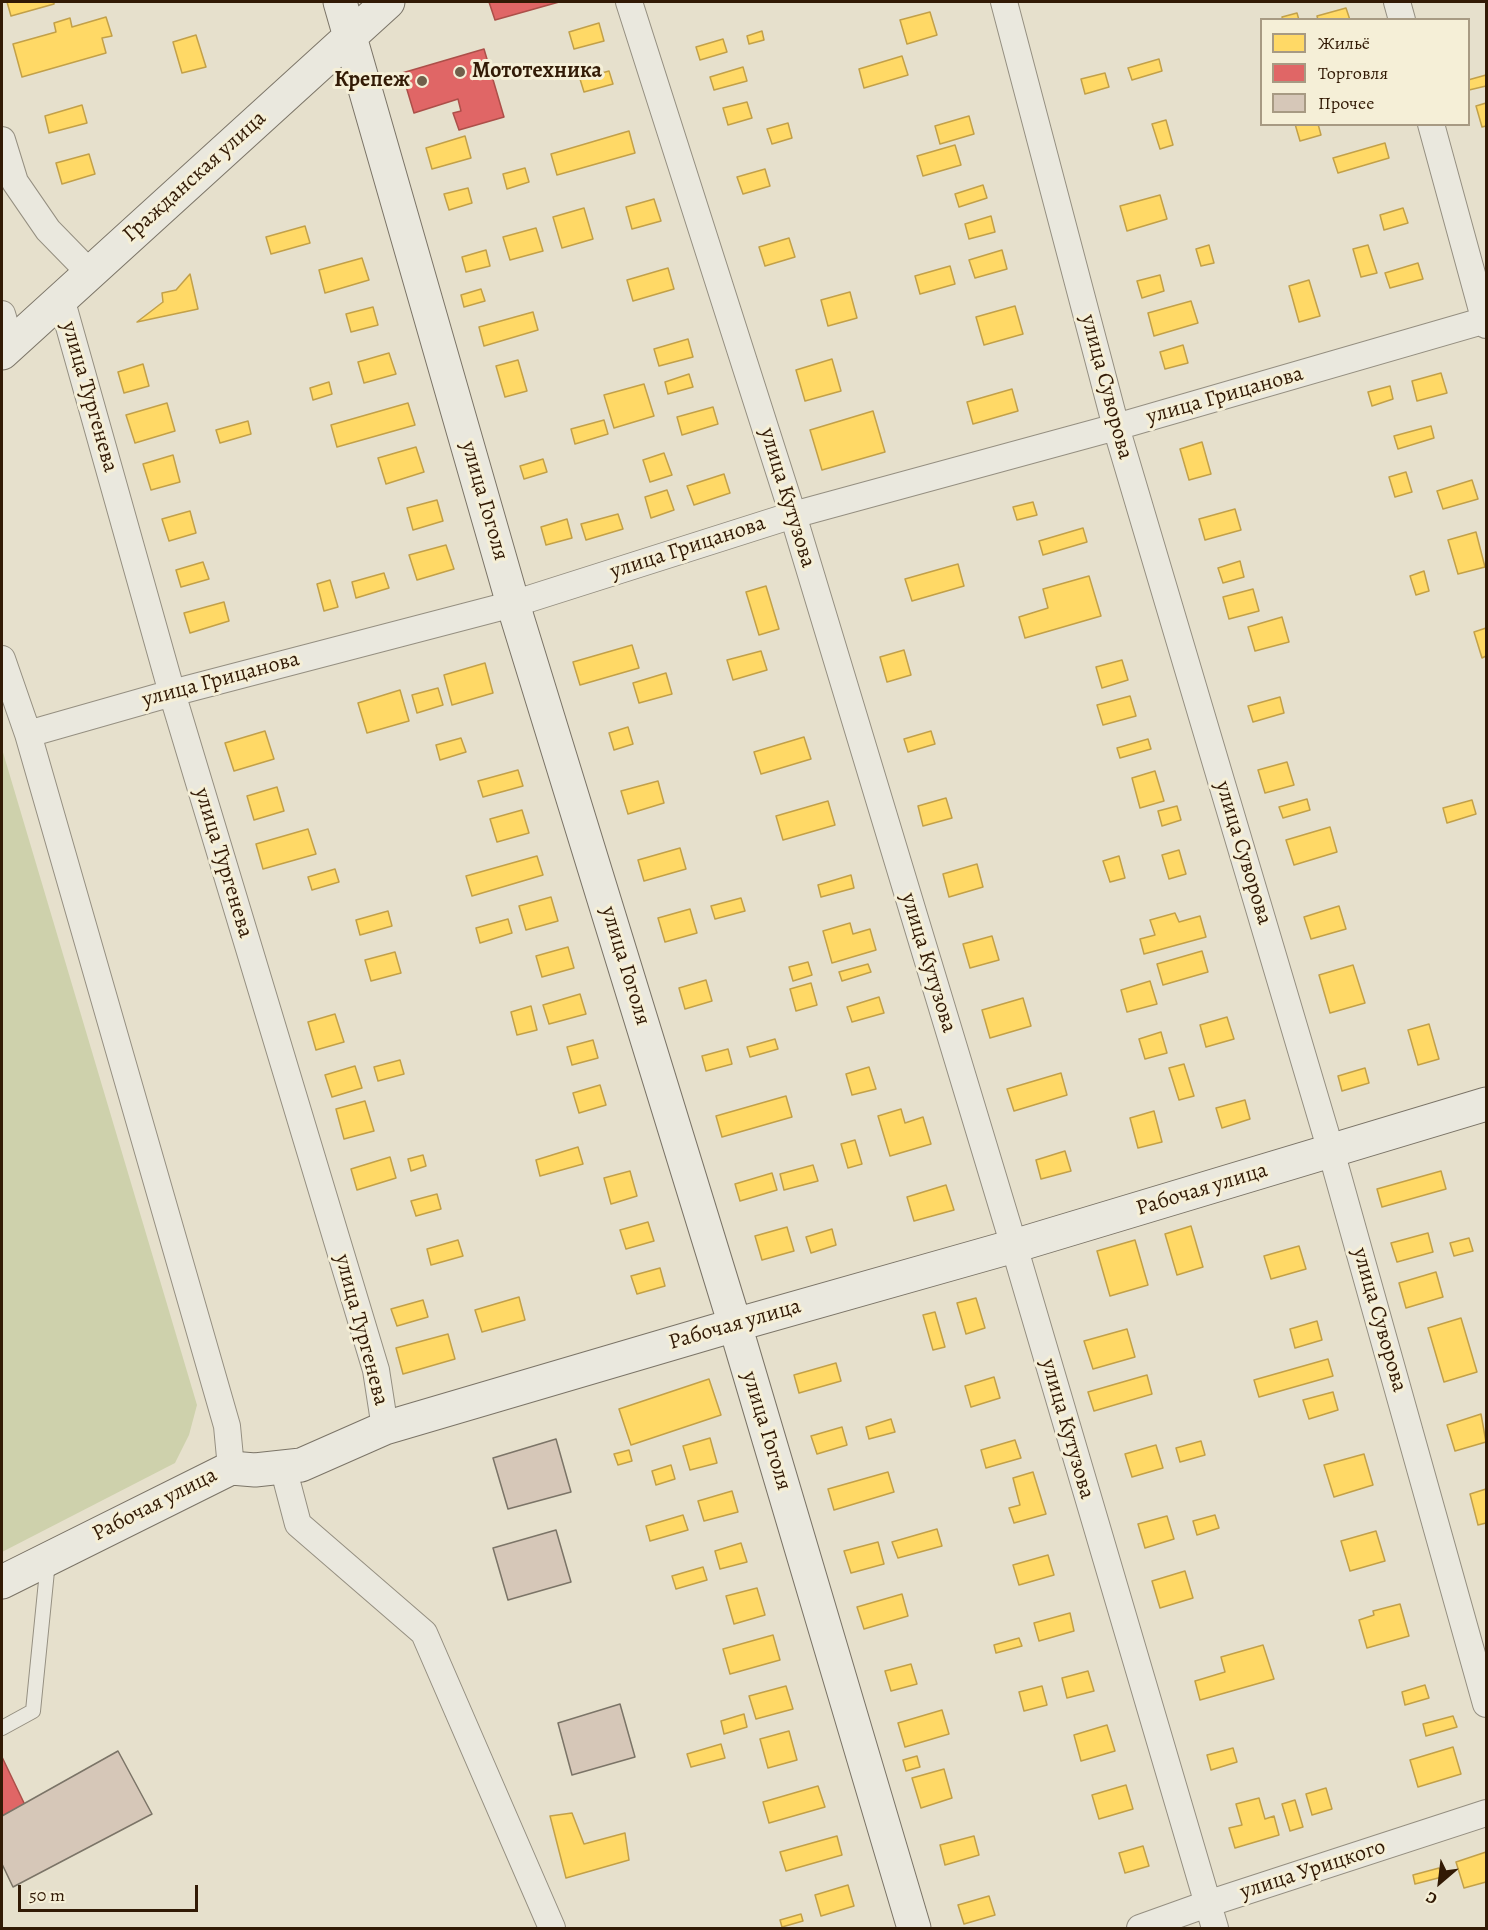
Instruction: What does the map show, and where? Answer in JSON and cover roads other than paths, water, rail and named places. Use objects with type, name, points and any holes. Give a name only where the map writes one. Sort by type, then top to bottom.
[{"type":"main road","name":"улица Гоголя","points":[[340,2],[513,604],[735,1325],[914,1929]]},
{"type":"main road","name":"Гражданская улица","points":[[6,349],[388,2]]},
{"type":"main road","name":"Рабочая улица","points":[[2,1582],[231,1467],[255,1470],[301,1466],[385,1428],[1014,1246],[1486,1104]]},
{"type":"street","name":"улица Кутузова","points":[[629,2],[793,515],[1014,1246],[1215,1929]]},
{"type":"street","name":"улица Суворова","points":[[1004,2],[1116,427],[1331,1151],[1486,1704]]},
{"type":"street","points":[[1397,2],[1401,18]]},
{"type":"street","points":[[1432,126],[1486,322]]},
{"type":"street","points":[[2,140],[15,182],[48,230],[89,272]]},
{"type":"street","name":"улица Тургенева","points":[[61,298],[172,693],[376,1370],[385,1428]]},
{"type":"street","points":[[2,314],[6,349]]},
{"type":"street","name":"улица Грицанова","points":[[28,734],[172,693],[513,604],[793,515],[1116,427],[1486,322]]},
{"type":"street","points":[[2,659],[28,734],[228,1426],[231,1467]]},
{"type":"street","points":[[283,1467],[298,1524],[424,1633],[552,1929]]},
{"type":"street","name":"улица Урицкого","points":[[1140,1929],[1207,1904],[1486,1813]]},
{"type":"lane","points":[[2,1728],[33,1711],[48,1559]]},
{"type":"place","name":"Мототехника","points":[[460,72]]},
{"type":"place","name":"Крепеж","points":[[422,81]]}]
